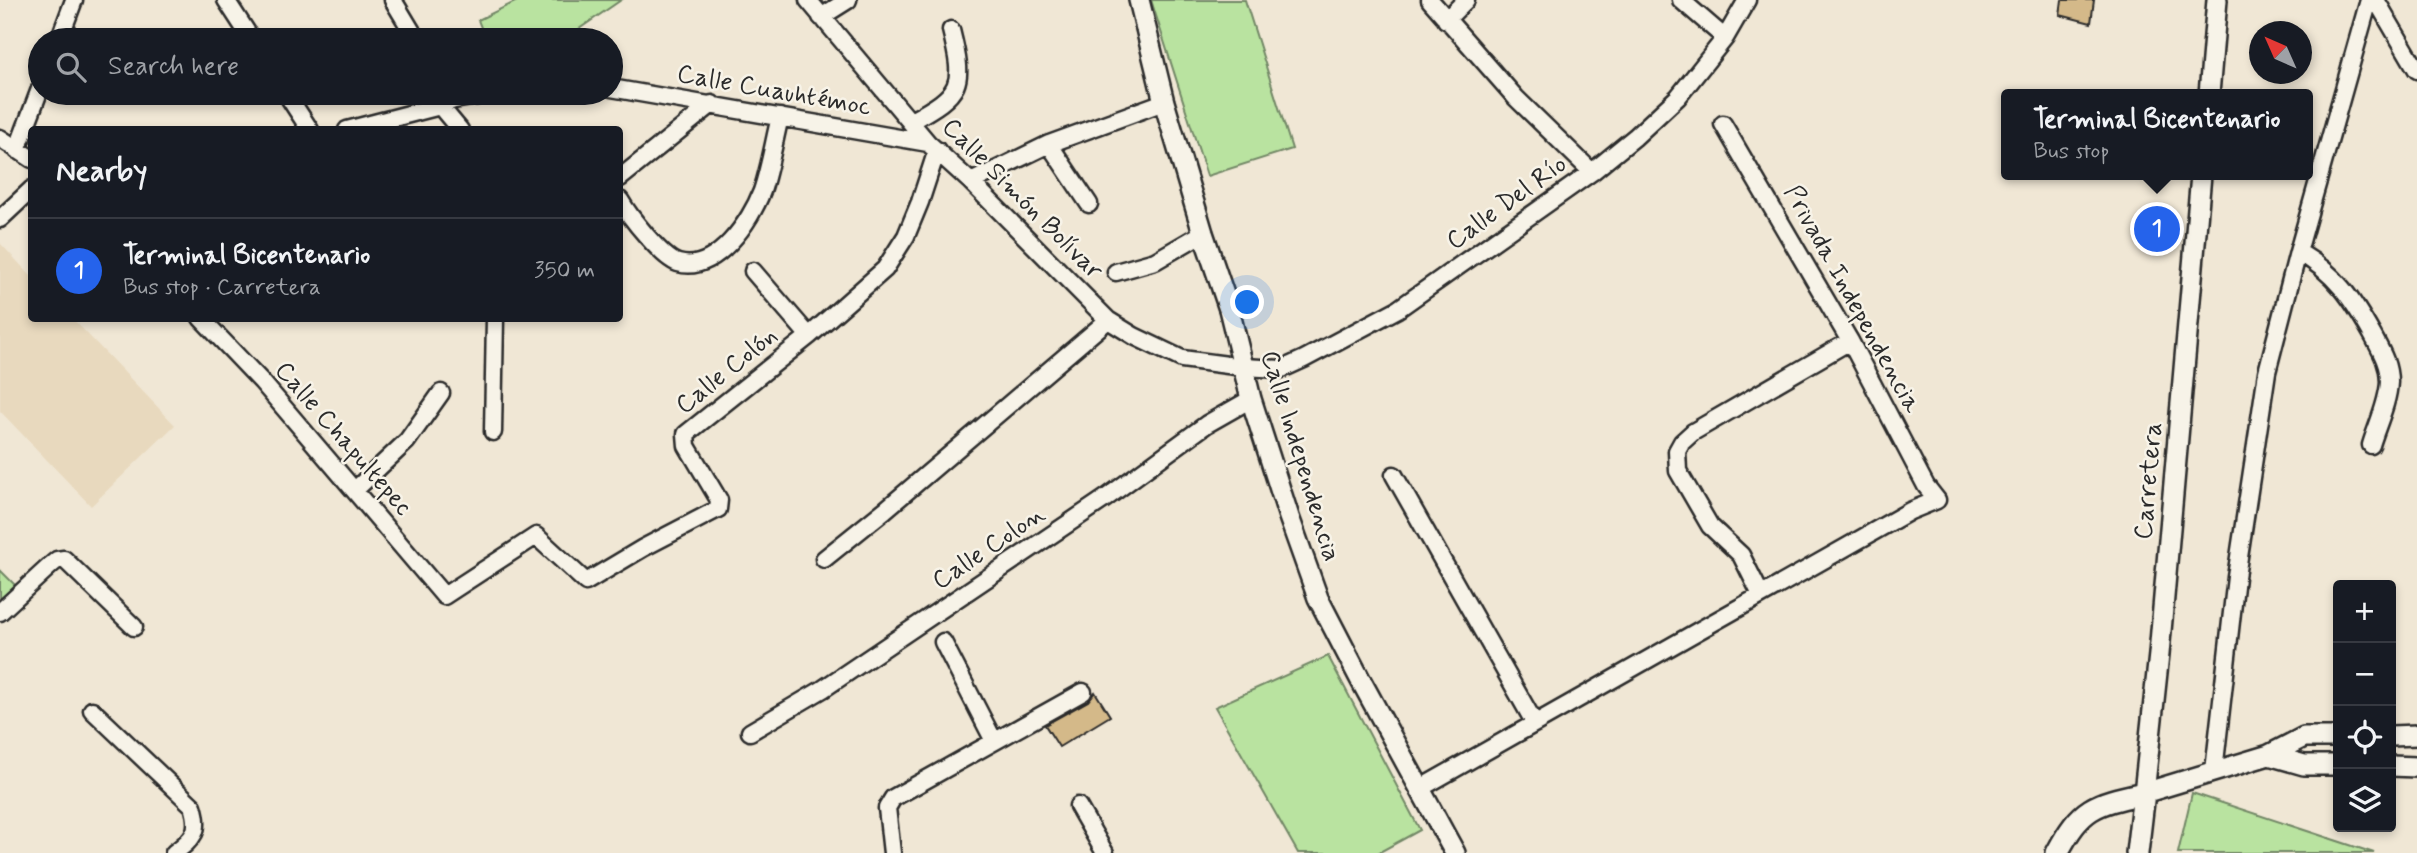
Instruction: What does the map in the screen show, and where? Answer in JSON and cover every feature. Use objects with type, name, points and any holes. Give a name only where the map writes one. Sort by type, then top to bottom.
[{"type":"main road","points":[[2057,853],[2073,824],[2086,811],[2098,804],[2144,793],[2137,853]]},
{"type":"street","points":[[64,28],[74,0]]},
{"type":"street","points":[[226,0],[244,28]]},
{"type":"street","points":[[393,0],[410,28]]},
{"type":"street","name":"Calle Simón Bolívar","points":[[808,0],[933,147],[1108,320],[1182,359],[1243,367]]},
{"type":"street","points":[[821,17],[848,0]]},
{"type":"street","name":"Calle Independencia","points":[[1139,0],[1164,102],[1229,309],[1251,399],[1318,598],[1455,853]]},
{"type":"street","points":[[1430,0],[1516,98],[1592,172]]},
{"type":"street","points":[[1446,20],[1466,0]]},
{"type":"street","points":[[1681,0],[1725,38]]},
{"type":"street","name":"Calle Del Río","points":[[1243,367],[1282,369],[1398,309],[1592,172],[1678,97],[1725,38],[1747,0]]},
{"type":"street","points":[[2208,89],[2217,0]]},
{"type":"street","points":[[2214,771],[2236,577],[2267,372],[2369,0]]},
{"type":"street","points":[[2376,0],[2417,70]]},
{"type":"street","points":[[911,121],[944,101],[956,89],[959,63],[951,30]]},
{"type":"street","name":"Calle Cuauhtémoc","points":[[623,90],[712,104],[933,147]]},
{"type":"street","points":[[971,182],[1049,144],[1164,102]]},
{"type":"street","points":[[623,176],[712,104]]},
{"type":"street","points":[[17,150],[34,105]]},
{"type":"street","points":[[294,105],[307,126]]},
{"type":"street","points":[[360,126],[428,105]]},
{"type":"street","points":[[450,105],[458,126]]},
{"type":"street","points":[[623,205],[642,230],[671,260],[690,265],[710,259],[723,250],[744,225],[761,192],[780,117]]},
{"type":"street","name":"Privada Independencia","points":[[1723,124],[1850,341],[1926,486],[1937,500],[1910,511],[1760,595]]},
{"type":"street","points":[[0,138],[28,157]]},
{"type":"street","points":[[1049,144],[1089,204]]},
{"type":"street","name":"Calle Colón","points":[[444,596],[536,536],[586,582],[643,548],[718,509],[719,500],[687,446],[687,434],[809,336],[885,269],[906,236],[920,202],[933,147]]},
{"type":"street","name":"Carretera","points":[[2144,793],[2160,654],[2201,180]]},
{"type":"street","points":[[0,219],[28,193]]},
{"type":"street","points":[[1116,271],[1155,261],[1203,233]]},
{"type":"street","points":[[2298,252],[2329,273],[2354,302],[2386,361],[2389,382],[2371,445]]},
{"type":"street","points":[[753,271],[809,336]]},
{"type":"street","points":[[824,559],[1108,320]]},
{"type":"street","name":"Calle Chapultepec","points":[[205,322],[262,382],[444,596]]},
{"type":"street","points":[[494,432],[495,322]]},
{"type":"street","points":[[1419,789],[1760,595],[1741,555],[1710,526],[1678,471],[1677,451],[1693,432],[1850,341]]},
{"type":"street","points":[[355,490],[407,441],[441,393]]},
{"type":"street","name":"Calle Colon","points":[[750,732],[835,682],[1106,498],[1207,424],[1251,399]]},
{"type":"street","points":[[1394,475],[1534,722]]},
{"type":"street","points":[[0,612],[61,559],[72,565],[134,626]]},
{"type":"street","points":[[943,642],[994,741]]},
{"type":"street","points":[[892,853],[887,821],[889,802],[1083,692]]},
{"type":"street","points":[[92,710],[193,806],[198,819],[196,832],[187,844],[174,853]]},
{"type":"street","points":[[2396,736],[2417,735]]},
{"type":"street","points":[[2144,793],[2269,755],[2304,737],[2333,737]]},
{"type":"street","points":[[2269,755],[2304,765],[2333,765]]},
{"type":"street","points":[[2396,766],[2417,767]]},
{"type":"street","points":[[1078,806],[1105,853]]},
{"type":"shaded area","points":[[0,243],[28,273],[28,322],[76,322],[175,425],[91,506],[0,411]]},
{"type":"green space","points":[[519,0],[621,0],[580,28],[481,28],[478,20]]},
{"type":"green space","points":[[1151,0],[1245,0],[1292,149],[1207,176]]},
{"type":"green space","points":[[0,570],[16,586],[0,601]]},
{"type":"green space","points":[[1328,656],[1420,830],[1378,853],[1298,853],[1215,707]]},
{"type":"green space","points":[[2192,793],[2374,853],[2178,853]]},
{"type":"building","points":[[2062,0],[2094,0],[2091,23],[2060,15]]},
{"type":"building","points":[[1095,692],[1110,716],[1059,747],[1045,725],[1088,701]]},
{"type":"place","name":"Terminal Bicentenario","points":[[2157,229]]}]
